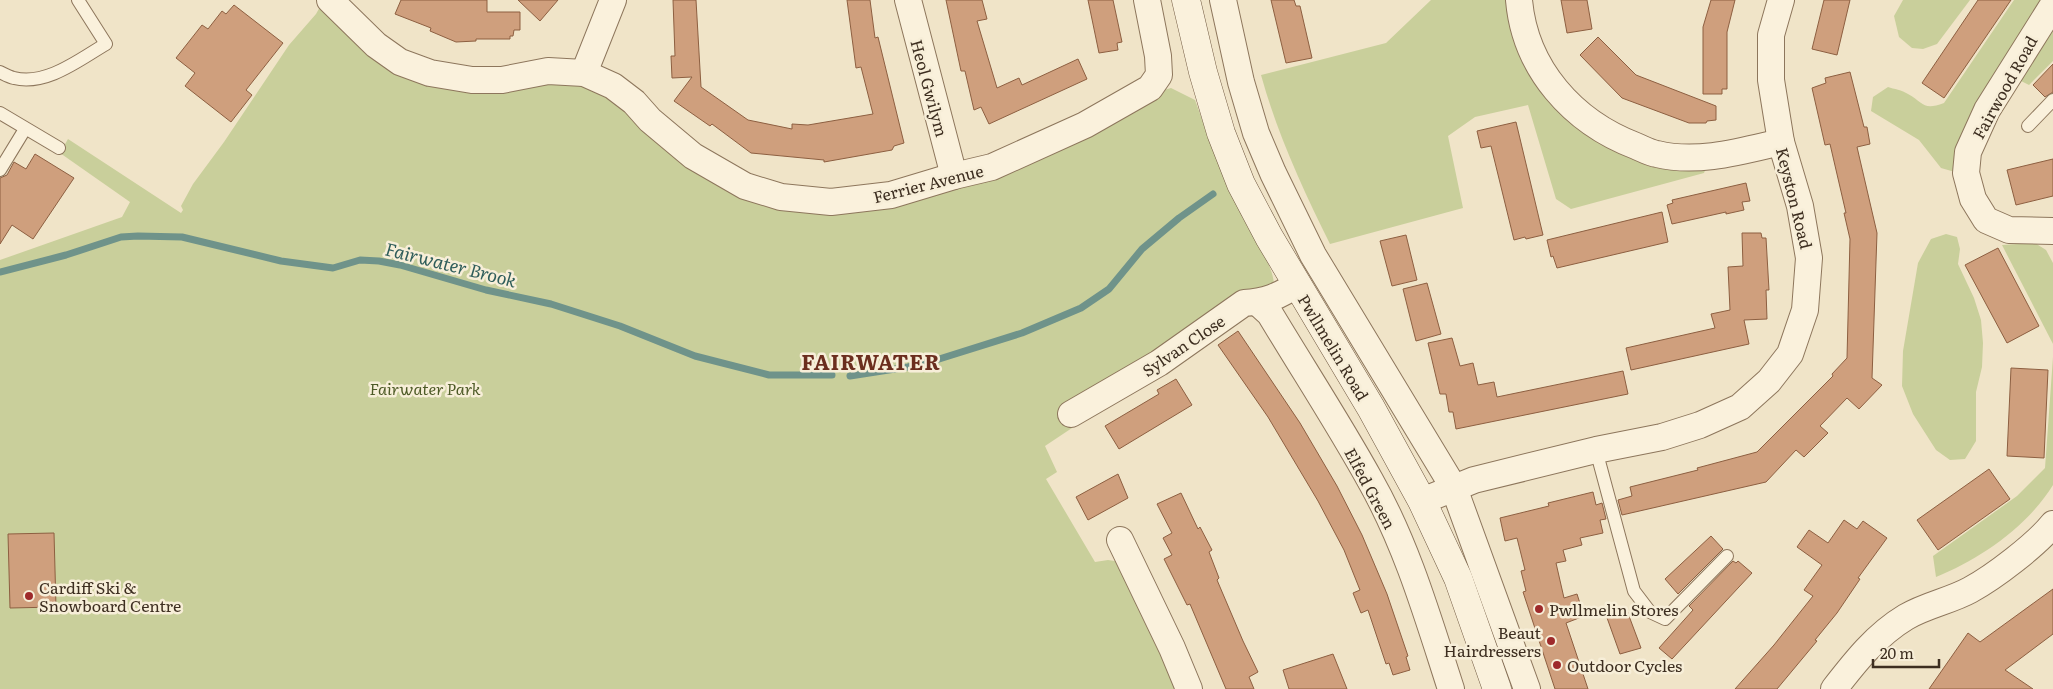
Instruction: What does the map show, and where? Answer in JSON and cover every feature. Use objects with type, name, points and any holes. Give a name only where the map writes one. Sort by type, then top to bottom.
[{"type":"street","name":"Ferrier Avenue","points":[[330,0],[376,45],[400,62],[430,73],[472,80],[502,80],[548,71],[584,73],[613,86],[693,156],[745,186],[781,197],[831,202],[891,195],[992,167],[1085,124],[1150,88],[1159,75],[1158,56],[1148,3],[1186,0]]},
{"type":"street","points":[[584,73],[613,0]]},
{"type":"street","name":"Heol Gwilym","points":[[908,0],[954,176]]},
{"type":"street","name":"Pwllmelin Road","points":[[1186,0],[1203,72],[1221,132],[1238,176],[1269,237],[1371,408],[1422,501],[1458,578],[1497,689]]},
{"type":"street","name":"Pwllmelin Road","points":[[1223,0],[1240,82],[1256,133],[1313,256],[1454,488],[1527,689]]},
{"type":"street","points":[[1519,0],[1520,12],[1530,48],[1545,77],[1567,103],[1589,122],[1610,134],[1657,154],[1687,157],[1720,155],[1781,142]]},
{"type":"street","name":"Keyston Road","points":[[1422,501],[1474,480],[1596,450],[1672,434],[1700,425],[1740,407],[1769,381],[1790,354],[1805,310],[1809,258],[1800,206],[1781,142],[1770,80],[1771,35],[1781,0]]},
{"type":"street","name":"Fairwood Road","points":[[2053,5],[1987,110],[1968,152],[1966,173],[1973,199],[1986,220],[2009,230],[2053,231]]},
{"type":"street","name":"Sylvan Close","points":[[1071,414],[1159,363],[1244,303],[1258,303],[1279,296],[1296,284]]},
{"type":"street","name":"Elfed Green","points":[[1258,303],[1270,314],[1371,480],[1391,522],[1419,592],[1451,689]]},
{"type":"street","points":[[1834,689],[1854,663],[1880,636],[1907,616],[1969,591],[2009,564],[2053,524]]},
{"type":"street","points":[[1120,540],[1190,689]]},
{"type":"lane","points":[[0,72],[14,78],[34,79],[59,72],[106,44],[78,0]]},
{"type":"lane","points":[[2028,126],[2053,100]]},
{"type":"lane","points":[[0,113],[59,148]]},
{"type":"lane","points":[[0,170],[25,129]]},
{"type":"lane","points":[[1596,450],[1634,591],[1650,612],[1666,619],[1727,556]]},
{"type":"green space","points":[[1431,0],[1519,0],[1520,12],[1589,122],[1711,156],[1704,173],[1571,209],[1556,199],[1528,105],[1475,117],[1448,136],[1463,208],[1330,244],[1291,161],[1267,97],[1261,75],[1386,43]]},
{"type":"green space","points":[[1903,0],[1970,0],[1937,44],[1923,49],[1912,48],[1899,37],[1894,16]]},
{"type":"green space","points":[[2014,0],[2053,0],[2053,61],[2029,85],[2009,75],[1955,172],[1941,168],[1919,140],[1871,111],[1873,97],[1888,87],[1906,93],[1924,105],[1932,106],[1944,103]]},
{"type":"green space","name":"Fairwater Park","points":[[321,5],[430,73],[584,73],[745,186],[891,195],[1160,91],[1171,88],[1195,100],[1218,162],[1245,222],[1267,260],[1274,284],[1069,416],[1075,426],[1045,446],[1057,472],[1046,479],[1095,562],[1108,560],[1121,562],[1181,689],[0,689],[0,260],[122,217],[130,202],[60,153],[68,139],[181,213],[183,210],[181,206],[193,184],[224,142],[289,45],[316,14]]},
{"type":"green space","points":[[1946,234],[1957,237],[1960,249],[1958,264],[1974,298],[1981,320],[1983,343],[1982,367],[1976,392],[1976,441],[1965,459],[1950,460],[1936,450],[1913,414],[1902,386],[1903,351],[1918,263],[1931,239]]},
{"type":"green space","points":[[2035,243],[2046,250],[2053,263],[2053,344],[2002,245]]},
{"type":"green space","points":[[2053,357],[2053,485],[2030,515],[2001,540],[1969,561],[1936,577],[1933,556],[2017,496],[2045,468]]},
{"type":"building","points":[[401,0],[487,0],[487,12],[520,12],[520,30],[514,30],[513,36],[510,36],[510,39],[476,39],[476,41],[456,42],[430,31],[431,28],[395,14]]},
{"type":"building","points":[[518,0],[558,0],[540,21]]},
{"type":"building","points":[[673,0],[696,0],[701,87],[748,120],[792,129],[792,124],[808,125],[873,114],[861,67],[856,68],[847,0],[870,0],[875,38],[878,37],[904,143],[894,146],[892,150],[824,162],[824,160],[751,153],[712,124],[710,126],[674,101],[692,77],[672,78],[671,56],[675,56]]},
{"type":"building","points":[[946,0],[982,0],[987,19],[977,21],[997,88],[1019,78],[1022,85],[1078,59],[1087,79],[989,124],[981,107],[974,110],[965,71],[961,71]]},
{"type":"building","points":[[1088,0],[1113,0],[1122,42],[1117,43],[1118,50],[1099,53]]},
{"type":"building","points":[[1271,0],[1294,0],[1296,6],[1300,6],[1312,58],[1286,63]]},
{"type":"building","points":[[1561,0],[1587,0],[1592,29],[1567,33]]},
{"type":"building","points":[[1711,0],[1735,0],[1727,32],[1727,89],[1722,89],[1722,94],[1703,94],[1703,27]]},
{"type":"building","points":[[1824,0],[1850,0],[1837,55],[1812,49]]},
{"type":"building","points":[[1978,0],[2011,0],[1944,98],[1922,83]]},
{"type":"building","points":[[234,5],[283,43],[246,90],[252,95],[231,122],[185,86],[195,73],[176,58],[202,25],[208,29],[222,11],[226,14]]},
{"type":"building","points":[[1598,37],[1636,75],[1716,106],[1716,120],[1707,121],[1706,123],[1689,123],[1622,98],[1580,55]]},
{"type":"building","points":[[2053,64],[2053,92],[2045,97],[2033,85]]},
{"type":"building","points":[[1850,72],[1864,127],[1867,127],[1870,144],[1857,147],[1877,233],[1872,378],[1882,385],[1859,409],[1847,398],[1820,426],[1828,433],[1804,457],[1796,450],[1766,482],[1622,515],[1618,500],[1632,496],[1630,487],[1698,470],[1697,468],[1757,452],[1833,376],[1832,374],[1847,358],[1850,239],[1830,144],[1825,145],[1812,88],[1826,83],[1825,78]]},
{"type":"building","points":[[1516,122],[1543,235],[1514,240],[1491,146],[1481,148],[1477,131]]},
{"type":"building","points":[[35,154],[74,178],[33,239],[12,225],[0,244],[0,178],[7,175],[14,162],[26,169]]},
{"type":"building","points":[[2053,159],[2053,196],[2016,205],[2007,170]]},
{"type":"building","points":[[1746,183],[1750,201],[1742,202],[1744,210],[1672,224],[1667,205],[1673,203],[1672,200]]},
{"type":"building","points":[[1662,212],[1668,242],[1557,268],[1553,256],[1551,257],[1547,240]]},
{"type":"building","points":[[1742,233],[1761,233],[1762,238],[1766,238],[1769,290],[1766,290],[1767,319],[1744,320],[1749,344],[1631,370],[1626,348],[1715,328],[1711,314],[1730,310],[1728,267],[1743,266]]},
{"type":"building","points":[[1406,235],[1417,280],[1392,286],[1380,241]]},
{"type":"building","points":[[1998,248],[2039,326],[2007,343],[1965,265]]},
{"type":"building","points":[[1427,283],[1441,334],[1416,341],[1403,289]]},
{"type":"building","points":[[1238,331],[1300,423],[1337,486],[1362,535],[1387,594],[1408,656],[1406,657],[1410,670],[1393,675],[1389,663],[1386,664],[1368,610],[1361,613],[1353,593],[1360,590],[1344,550],[1318,501],[1268,417],[1218,345]]},
{"type":"building","points":[[1452,338],[1460,366],[1473,363],[1478,385],[1494,382],[1497,397],[1623,371],[1628,394],[1456,429],[1453,412],[1449,412],[1446,394],[1440,394],[1428,343]]},
{"type":"building","points":[[2011,368],[2048,370],[2044,458],[2007,456]]},
{"type":"building","points":[[1176,379],[1192,405],[1119,449],[1105,426],[1159,394],[1157,390]]},
{"type":"building","points":[[1989,469],[2010,499],[1938,550],[1917,520]]},
{"type":"building","points":[[1118,474],[1128,498],[1088,520],[1076,497]]},
{"type":"building","points":[[1593,492],[1596,505],[1602,503],[1606,519],[1600,520],[1603,533],[1580,538],[1582,545],[1563,550],[1566,561],[1556,563],[1564,598],[1577,594],[1584,616],[1566,623],[1588,689],[1555,689],[1523,592],[1526,591],[1521,571],[1525,570],[1517,538],[1505,541],[1500,518],[1549,506],[1548,503]]},
{"type":"building","points":[[1181,493],[1198,529],[1200,527],[1212,550],[1209,552],[1219,578],[1217,580],[1258,672],[1249,677],[1254,689],[1226,689],[1190,604],[1187,605],[1164,559],[1172,555],[1163,538],[1172,533],[1157,504]]},
{"type":"building","points":[[1844,520],[1857,529],[1863,521],[1887,538],[1858,578],[1860,579],[1837,613],[1815,640],[1817,641],[1777,689],[1735,689],[1774,645],[1813,596],[1804,590],[1822,565],[1797,547],[1809,530],[1828,543]]},
{"type":"building","points":[[54,533],[56,607],[10,608],[8,534]]},
{"type":"building","points":[[1711,536],[1723,549],[1678,594],[1665,579]]},
{"type":"building","points":[[1733,561],[1736,563],[1738,561],[1752,573],[1672,659],[1659,648],[1693,610],[1689,606]]},
{"type":"building","points":[[2053,589],[2053,634],[2005,670],[2033,689],[1929,689],[1968,633],[1980,642]]},
{"type":"building","points":[[1626,608],[1641,648],[1620,654],[1606,615]]},
{"type":"building","points":[[1333,654],[1347,689],[1289,689],[1283,670]]},
{"type":"waterway","name":"Fairwater Brook","points":[[850,376],[908,367],[936,360],[1022,333],[1081,308],[1109,289],[1142,249],[1179,218],[1213,194]]},
{"type":"waterway","name":"Fairwater Brook","points":[[0,272],[66,255],[121,237],[138,236],[182,237],[281,261],[333,268],[360,260],[379,261],[400,265],[486,290],[551,304],[620,326],[695,356],[769,375],[832,375]]},
{"type":"place","name":"Cardiff Ski & Snowboard Centre","points":[[29,596]]},
{"type":"place","name":"Pwllmelin Stores","points":[[1539,609]]},
{"type":"place","name":"Beaut Hairdressers","points":[[1551,641]]},
{"type":"place","name":"Outdoor Cycles","points":[[1557,665]]},
{"type":"district","name":"FAIRWATER","points":[[871,360]]}]
